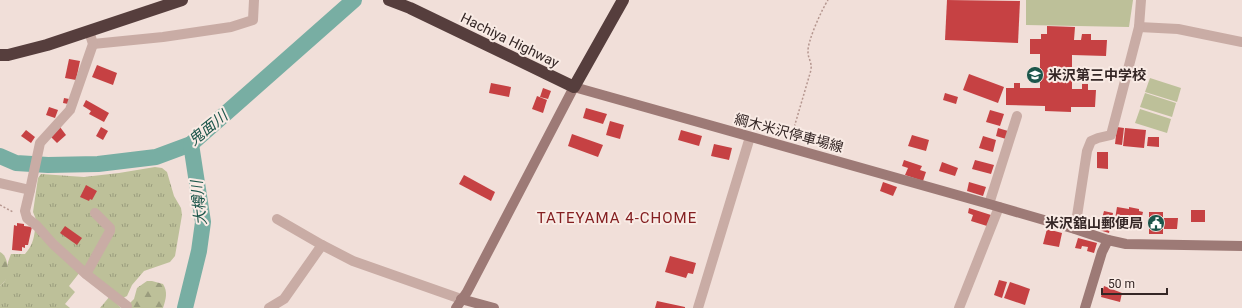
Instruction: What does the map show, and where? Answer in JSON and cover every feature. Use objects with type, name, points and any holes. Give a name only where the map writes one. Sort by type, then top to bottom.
[{"type":"highway","points":[[0,55],[8,55],[47,46],[182,0]]},
{"type":"highway","name":"Hachiya Highway","points":[[389,0],[410,8],[574,87]]},
{"type":"highway","points":[[574,87],[623,0]]},
{"type":"main road","name":"綱木米沢停車場線","points":[[574,87],[994,205],[1108,240],[1126,244],[1242,246]]},
{"type":"main road","points":[[458,304],[467,292],[478,272],[574,87]]},
{"type":"main road","points":[[1085,308],[1102,252],[1108,240]]},
{"type":"main road","points":[[458,304],[494,308]]},
{"type":"street","points":[[93,44],[163,37],[236,26],[253,20],[254,0]]},
{"type":"street","points":[[1075,229],[1088,151],[1092,141],[1111,135],[1139,27],[1141,0]]},
{"type":"street","points":[[1139,27],[1178,29],[1242,42]]},
{"type":"street","points":[[89,31],[93,44],[70,110],[40,143],[25,211],[27,218],[86,274],[126,306]]},
{"type":"street","points":[[959,308],[994,205],[1017,116]]},
{"type":"street","points":[[698,308],[750,137]]},
{"type":"street","points":[[0,183],[31,185]]},
{"type":"street","points":[[86,274],[110,231],[110,228],[95,213]]},
{"type":"street","points":[[277,219],[322,246],[353,261],[458,304]]},
{"type":"street","points":[[269,308],[284,298],[322,246]]},
{"type":"path","points":[[788,147],[811,70],[812,63],[808,53],[808,46],[822,9],[828,0]]},
{"type":"path","points":[[0,205],[13,212]]},
{"type":"green space","points":[[1026,0],[1133,0],[1129,27],[1026,25]]},
{"type":"green space","points":[[1150,78],[1181,88],[1177,102],[1145,92]]},
{"type":"green space","points":[[1145,93],[1176,103],[1172,117],[1140,107]]},
{"type":"green space","points":[[1140,109],[1171,119],[1167,133],[1135,123]]},
{"type":"green space","points":[[155,167],[162,168],[167,172],[174,196],[181,208],[182,215],[175,256],[170,262],[144,271],[132,285],[127,296],[123,298],[85,269],[37,222],[33,212],[38,178],[41,174],[84,177]]},
{"type":"green space","points":[[35,229],[80,272],[69,286],[75,292],[65,304],[70,308],[0,308],[0,286],[5,281],[11,254],[25,254],[32,242]]},
{"type":"green space","points":[[0,252],[7,261],[8,270],[5,281],[0,286]]},
{"type":"green space","points":[[147,281],[163,284],[166,290],[166,296],[163,308],[121,308],[134,299],[137,288]]},
{"type":"green space","points":[[110,296],[121,308],[100,308]]},
{"type":"building","points":[[947,0],[1020,1],[1018,43],[945,40]]},
{"type":"building","points":[[1047,26],[1075,27],[1074,40],[1081,40],[1082,34],[1091,34],[1091,40],[1107,40],[1106,56],[1072,55],[1072,89],[1082,89],[1082,84],[1088,84],[1088,90],[1096,90],[1095,107],[1071,107],[1071,112],[1045,111],[1045,106],[1006,105],[1006,88],[1014,88],[1014,83],[1020,83],[1020,88],[1040,88],[1040,54],[1030,54],[1030,39],[1041,39],[1041,34],[1047,34]]},
{"type":"building","points":[[69,59],[80,61],[76,80],[65,78]]},
{"type":"building","points":[[97,65],[117,73],[113,85],[92,77]]},
{"type":"building","points":[[969,74],[1004,87],[998,103],[963,90]]},
{"type":"building","points":[[491,83],[511,87],[509,97],[489,93]]},
{"type":"building","points":[[543,88],[551,91],[548,99],[540,97]]},
{"type":"building","points":[[945,93],[958,97],[956,104],[943,100]]},
{"type":"building","points":[[537,96],[547,100],[543,113],[532,109]]},
{"type":"building","points":[[64,98],[69,99],[68,104],[63,103]]},
{"type":"building","points":[[86,100],[109,113],[104,122],[89,114],[91,111],[83,106]]},
{"type":"building","points":[[49,107],[58,110],[55,118],[46,115]]},
{"type":"building","points":[[586,108],[607,114],[603,124],[583,118]]},
{"type":"building","points":[[990,110],[1004,114],[1000,126],[986,122]]},
{"type":"building","points":[[610,121],[624,125],[620,139],[606,135]]},
{"type":"building","points":[[60,127],[66,135],[57,143],[50,136]]},
{"type":"building","points":[[101,127],[108,131],[103,140],[96,136]]},
{"type":"building","points":[[1117,127],[1124,128],[1122,145],[1115,144]]},
{"type":"building","points":[[998,128],[1008,131],[1006,139],[996,136]]},
{"type":"building","points":[[1125,128],[1146,130],[1144,148],[1123,146]]},
{"type":"building","points":[[26,130],[35,137],[31,143],[21,136]]},
{"type":"building","points":[[681,130],[702,136],[699,146],[678,140]]},
{"type":"building","points":[[572,134],[603,145],[598,157],[568,146]]},
{"type":"building","points":[[912,135],[929,140],[926,151],[908,146]]},
{"type":"building","points":[[983,136],[996,140],[993,152],[979,148]]},
{"type":"building","points":[[1148,137],[1159,137],[1159,147],[1147,146]]},
{"type":"building","points":[[714,144],[732,148],[729,160],[711,156]]},
{"type":"building","points":[[1097,152],[1108,152],[1108,169],[1097,168]]},
{"type":"building","points":[[904,160],[922,166],[920,170],[926,172],[923,181],[905,175],[908,168],[902,166]]},
{"type":"building","points":[[975,160],[994,165],[991,174],[972,169]]},
{"type":"building","points":[[942,162],[958,168],[955,176],[939,171]]},
{"type":"building","points":[[464,175],[495,192],[491,201],[459,184]]},
{"type":"building","points":[[883,182],[897,187],[893,196],[880,191]]},
{"type":"building","points":[[969,182],[986,187],[983,196],[967,191]]},
{"type":"building","points":[[86,185],[97,191],[92,200],[90,199],[89,201],[80,197]]},
{"type":"building","points":[[1117,207],[1129,209],[1129,207],[1139,209],[1139,211],[1143,212],[1140,225],[1136,224],[1136,227],[1127,225],[1128,221],[1115,219]]},
{"type":"building","points":[[969,208],[991,215],[987,226],[971,221],[973,215],[968,213]]},
{"type":"building","points":[[1191,210],[1205,210],[1205,222],[1191,222]]},
{"type":"building","points":[[1104,211],[1113,213],[1109,233],[1099,230]]},
{"type":"building","name":"米沢舘山郵便局","points":[[1149,212],[1163,212],[1163,234],[1149,234]]},
{"type":"building","points":[[1164,218],[1178,218],[1177,229],[1164,229]]},
{"type":"building","points":[[17,223],[32,227],[28,245],[25,245],[25,248],[22,247],[22,251],[12,250],[14,225],[17,226]]},
{"type":"building","points":[[65,226],[82,238],[77,245],[60,233]]},
{"type":"building","points":[[1047,229],[1062,233],[1059,247],[1043,244]]},
{"type":"building","points":[[1078,238],[1097,243],[1094,253],[1087,251],[1088,247],[1082,246],[1081,249],[1075,248]]},
{"type":"building","points":[[670,256],[696,263],[693,274],[688,273],[686,278],[665,272]]},
{"type":"building","points":[[999,280],[1007,282],[1002,298],[994,295]]},
{"type":"building","points":[[1010,282],[1030,289],[1025,305],[1004,298]]},
{"type":"building","points":[[1104,286],[1122,293],[1120,302],[1101,297]]},
{"type":"building","points":[[657,301],[685,307],[685,308],[655,308]]},
{"type":"waterway","name":"鬼面川","points":[[0,156],[16,163],[48,165],[98,164],[156,157],[191,144],[354,0]]},
{"type":"waterway","name":"大樽川","points":[[185,308],[199,251],[203,222],[191,144]]},
{"type":"place","name":"米沢第三中学校","points":[[1035,75]]},
{"type":"place","name":"米沢舘山郵便局","points":[[1156,223]]},
{"type":"district","name":"TATEYAMA 4-CHOME","points":[[617,218]]}]
